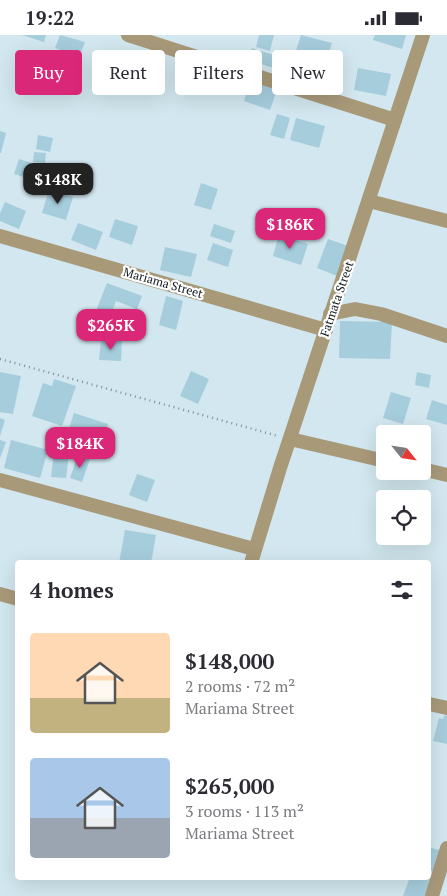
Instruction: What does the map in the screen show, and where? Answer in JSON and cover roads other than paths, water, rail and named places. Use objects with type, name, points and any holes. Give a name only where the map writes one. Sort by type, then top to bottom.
[{"type":"street","points":[[128,35],[171,41],[395,120]]},
{"type":"street","name":"Fatmata Street","points":[[253,556],[330,314],[423,35]]},
{"type":"street","points":[[369,201],[447,221]]},
{"type":"street","name":"Mariama Street","points":[[0,236],[326,330]]},
{"type":"street","points":[[330,314],[355,309],[381,314],[447,336]]},
{"type":"street","points":[[290,439],[376,459]]},
{"type":"street","points":[[431,471],[447,475]]},
{"type":"street","points":[[0,480],[253,556]]},
{"type":"street","points":[[0,594],[15,598]]},
{"type":"street","points":[[431,704],[447,708]]},
{"type":"street","points":[[432,896],[447,848]]}]
